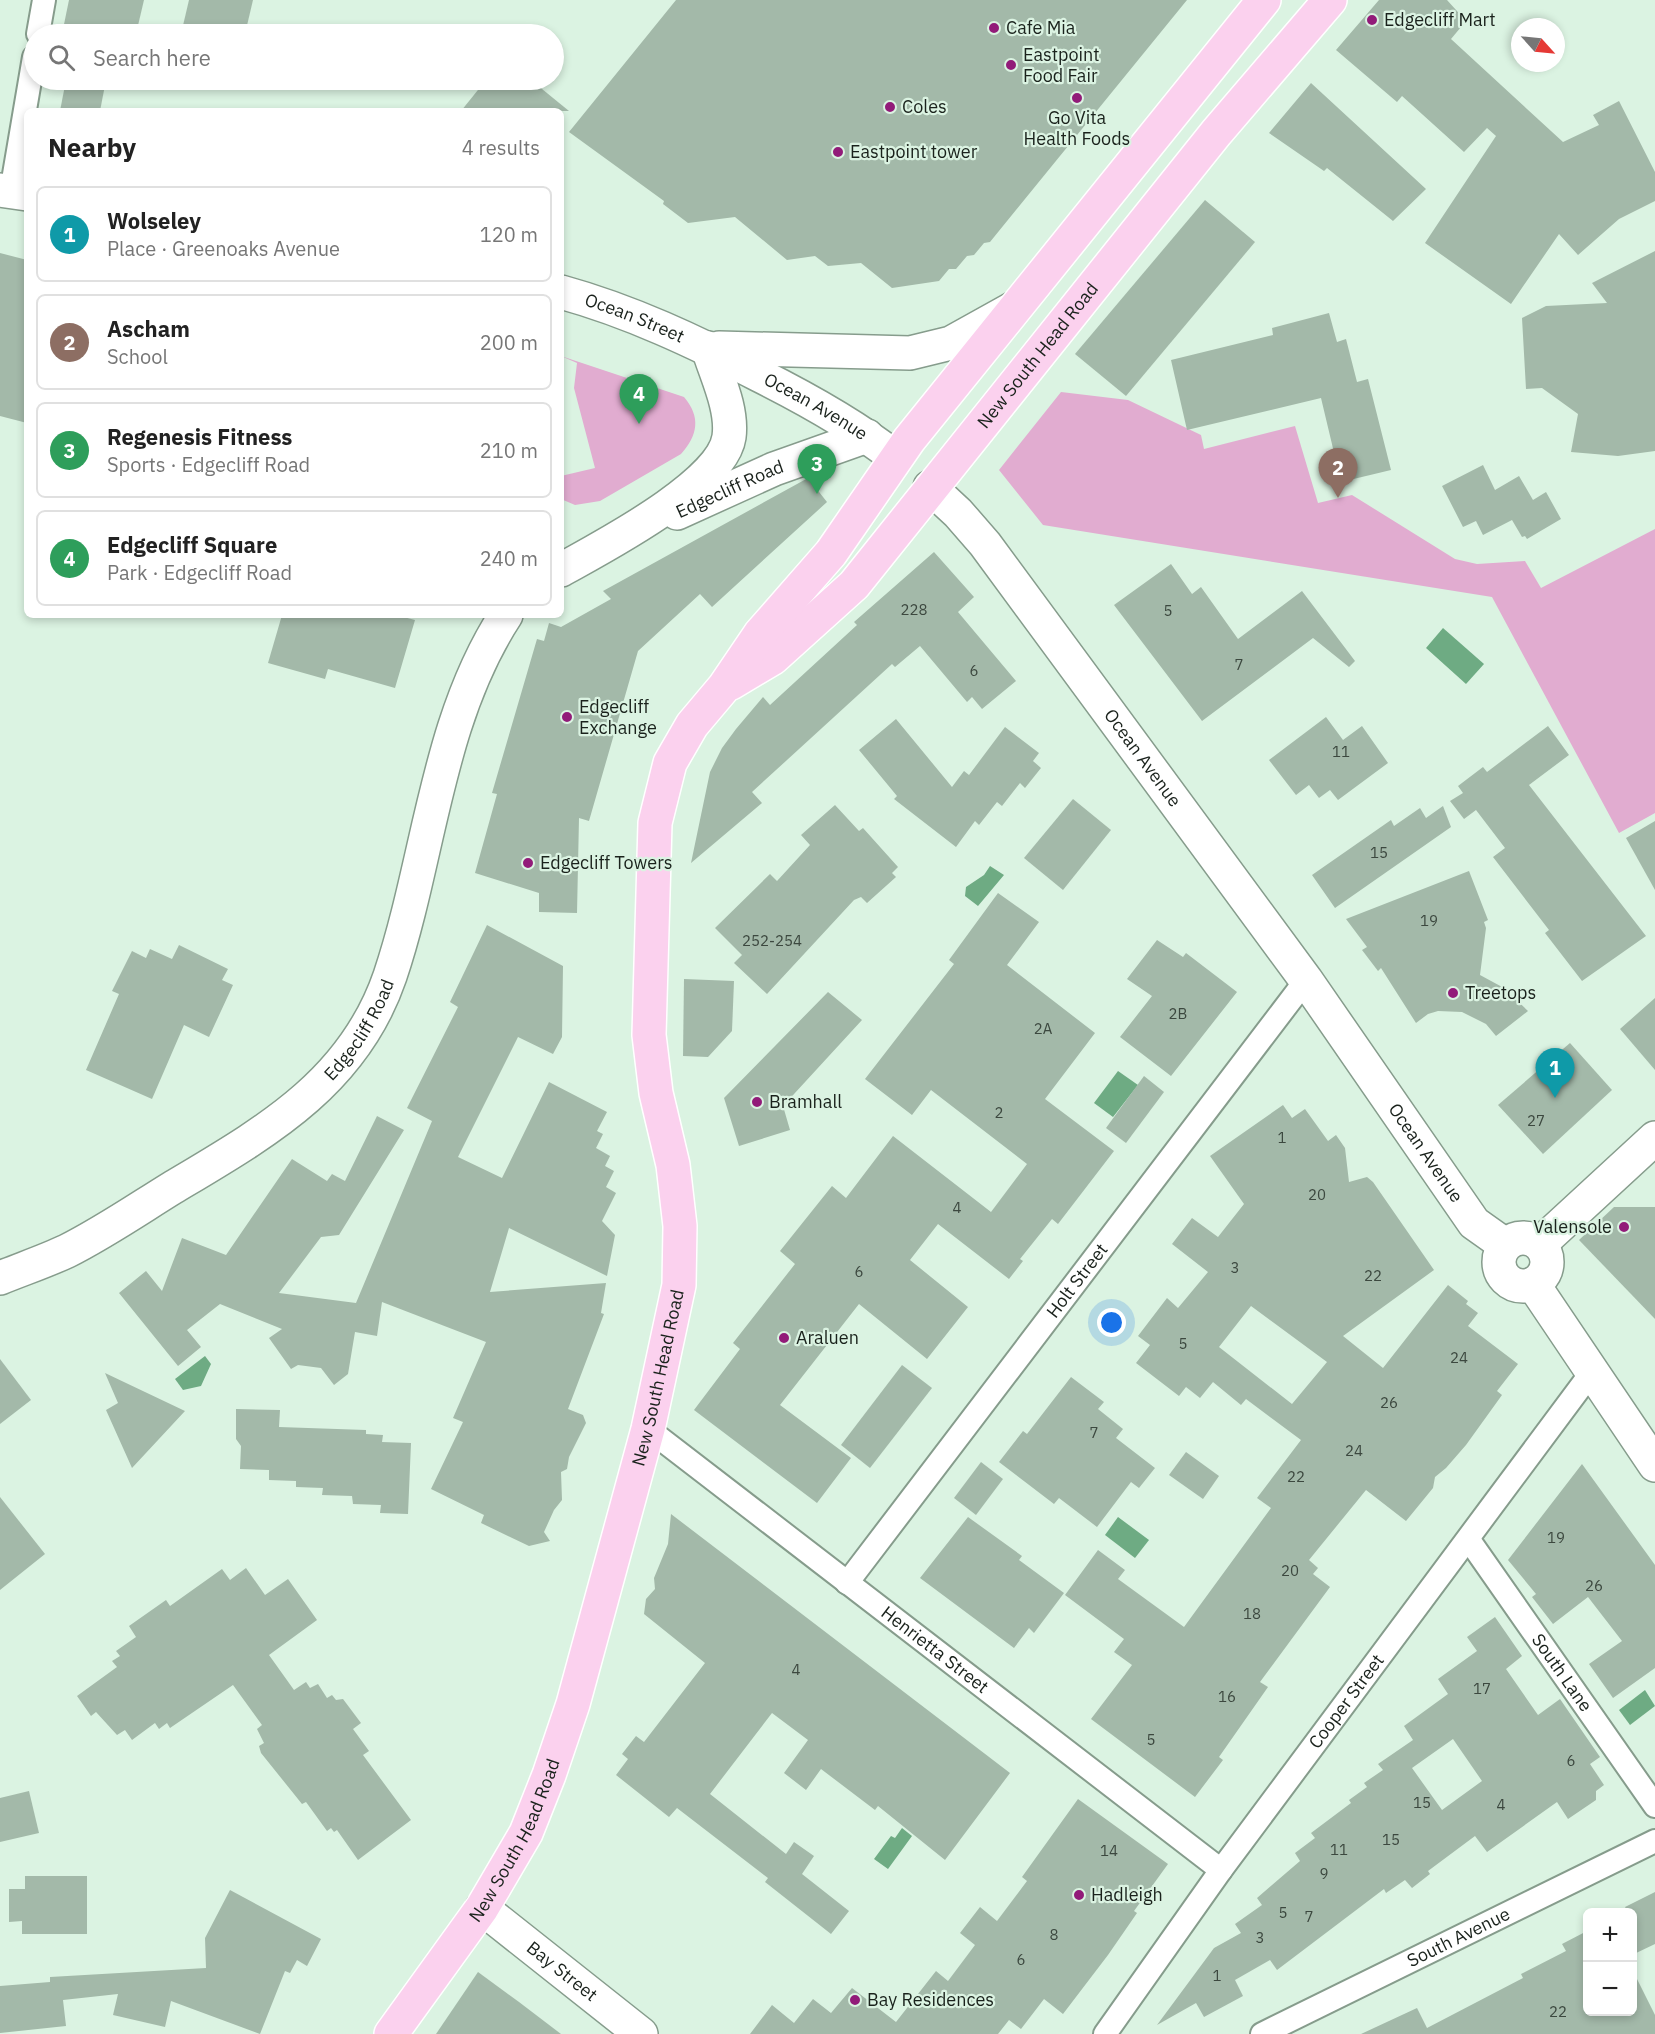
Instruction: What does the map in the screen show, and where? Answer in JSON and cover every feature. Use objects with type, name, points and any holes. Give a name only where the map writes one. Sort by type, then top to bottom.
[{"type":"main road","name":"New South Head Road","points":[[391,2034],[482,1908],[526,1833],[573,1704],[648,1429],[679,1285],[680,1226],[673,1165],[656,1093],[649,1035],[655,823],[670,763],[692,725],[724,687],[760,634],[831,554],[896,458],[1264,0]]},
{"type":"main road","name":"New South Head Road","points":[[724,687],[773,658],[846,592],[875,560],[930,487],[1216,133],[1330,0]]},
{"type":"main road","name":"Ocean Avenue","points":[[896,458],[930,487]]},
{"type":"street","points":[[40,24],[45,0]]},
{"type":"street","points":[[26,108],[29,90]]},
{"type":"street","points":[[13,192],[24,121]]},
{"type":"street","name":"Ocean Street","points":[[564,293],[601,304],[708,348]]},
{"type":"street","points":[[708,348],[904,354],[951,343],[1021,304]]},
{"type":"street","name":"Ocean Avenue","points":[[708,348],[816,404],[867,436],[896,458]]},
{"type":"street","name":"Edgecliff Road","points":[[628,533],[704,477],[722,457],[727,447],[729,420],[708,348]]},
{"type":"street","name":"Edgecliff Road","points":[[564,568],[628,533],[774,470],[867,436]]},
{"type":"street","name":"Ocean Avenue","points":[[930,487],[958,513],[985,544],[1306,980],[1474,1223],[1505,1245]]},
{"type":"street","name":"Edgecliff Road","points":[[0,1278],[68,1251],[243,1146],[279,1122],[309,1097],[348,1055],[365,1030],[391,975],[426,834],[469,684],[504,618]]},
{"type":"street","name":"Holt Street","points":[[848,1583],[1306,980]]},
{"type":"street","points":[[1540,1244],[1655,1138]]},
{"type":"street","points":[[1518,1238],[1533,1240],[1540,1244],[1547,1258],[1545,1274],[1533,1284],[1517,1286],[1503,1277],[1498,1261],[1505,1245],[1518,1238]]},
{"type":"street","points":[[1533,1284],[1655,1465]]},
{"type":"street","name":"Cooper Street","points":[[1105,2034],[1221,1870],[1591,1372]]},
{"type":"street","name":"Henrietta Street","points":[[648,1429],[1221,1870]]},
{"type":"street","name":"South Lane","points":[[1469,1539],[1655,1806]]},
{"type":"street","name":"South Avenue","points":[[1262,2034],[1655,1841]]},
{"type":"street","name":"Bay Street","points":[[482,1908],[641,2034]]},
{"type":"shaded area","points":[[564,357],[684,397],[693,412],[695,426],[691,440],[681,454],[600,501],[575,505],[564,500],[564,475],[595,468],[574,388],[577,363]]},
{"type":"shaded area","points":[[1061,392],[1128,400],[1201,435],[1204,449],[1295,426],[1318,503],[1352,495],[1455,559],[1477,564],[1525,561],[1541,588],[1655,529],[1655,813],[1619,833],[1492,597],[1043,525],[999,470]]},
{"type":"shaded area","points":[[1443,628],[1484,664],[1466,684],[1426,648]]},
{"type":"shaded area","points":[[990,866],[1004,875],[978,906],[965,896],[966,887],[984,875]]},
{"type":"shaded area","points":[[1118,1071],[1138,1085],[1113,1117],[1094,1103]]},
{"type":"shaded area","points":[[205,1356],[211,1364],[201,1386],[183,1390],[175,1379]]},
{"type":"shaded area","points":[[1118,1517],[1149,1540],[1135,1558],[1105,1535]]},
{"type":"shaded area","points":[[1645,1690],[1655,1706],[1630,1725],[1619,1710]]},
{"type":"shaded area","points":[[902,1828],[912,1836],[888,1869],[874,1859],[891,1836],[895,1838]]},
{"type":"building","points":[[69,0],[144,0],[138,24],[64,24]]},
{"type":"building","points":[[189,0],[253,0],[247,24],[183,24]]},
{"type":"building","points":[[676,0],[1187,0],[990,242],[984,243],[974,255],[967,256],[956,269],[949,269],[939,281],[892,288],[861,263],[828,266],[815,256],[787,260],[735,217],[688,223],[663,204],[664,201],[569,132]]},
{"type":"building","points":[[1379,0],[1447,0],[1466,21],[1451,39],[1563,142],[1599,125],[1593,115],[1619,101],[1655,172],[1655,201],[1619,219],[1578,255],[1559,234],[1511,304],[1425,243],[1496,136],[1487,128],[1464,152],[1402,96],[1397,102],[1336,50]]},
{"type":"building","points":[[1311,83],[1426,189],[1393,221],[1327,168],[1324,171],[1269,133]]},
{"type":"building","points":[[64,90],[104,90],[101,108],[61,108]]},
{"type":"building","points":[[478,90],[543,90],[569,111],[564,111],[564,108],[463,108]]},
{"type":"building","points":[[1205,200],[1255,242],[1126,396],[1075,354]]},
{"type":"building","points":[[1655,251],[1655,451],[1618,456],[1571,452],[1578,414],[1542,388],[1526,389],[1522,318],[1546,306],[1607,303],[1592,283]]},
{"type":"building","points":[[0,253],[24,259],[24,422],[0,416]]},
{"type":"building","points":[[1329,313],[1337,342],[1346,339],[1357,382],[1368,379],[1391,470],[1341,482],[1321,398],[1187,430],[1171,360],[1273,335],[1272,328]]},
{"type":"building","points":[[1483,465],[1495,490],[1519,476],[1533,500],[1546,492],[1561,519],[1527,539],[1525,536],[1522,537],[1512,520],[1483,535],[1476,521],[1463,527],[1442,486]]},
{"type":"building","points":[[808,478],[827,502],[712,607],[700,594],[638,651],[589,821],[579,818],[577,913],[539,912],[539,893],[475,873],[497,794],[492,793],[537,639],[544,641],[549,623],[561,627],[611,599],[603,591]]},
{"type":"building","points":[[934,552],[974,597],[958,612],[1016,681],[982,709],[972,697],[967,702],[920,646],[895,667],[892,664],[752,792],[762,803],[691,863],[710,772],[722,748],[736,729],[763,697],[770,705],[857,625],[854,622]]},
{"type":"building","points":[[1171,564],[1192,594],[1201,587],[1238,639],[1302,591],[1355,661],[1349,667],[1313,638],[1202,721],[1114,605]]},
{"type":"building","points":[[281,618],[407,618],[415,620],[395,688],[328,669],[325,679],[268,663]]},
{"type":"building","points":[[1326,717],[1343,740],[1362,726],[1388,763],[1338,800],[1330,790],[1319,798],[1309,785],[1296,795],[1269,760]]},
{"type":"building","points":[[896,719],[952,787],[964,771],[969,775],[1005,727],[1039,753],[1033,761],[1041,768],[1025,788],[1020,783],[1002,806],[997,802],[979,825],[975,821],[956,847],[894,799],[897,796],[859,750]]},
{"type":"building","points":[[1548,726],[1569,755],[1529,785],[1646,936],[1582,981],[1545,933],[1549,930],[1493,857],[1505,848],[1476,810],[1464,819],[1450,801],[1463,793],[1458,786],[1483,767],[1487,772]]},
{"type":"building","points":[[1073,799],[1111,830],[1063,890],[1024,858]]},
{"type":"building","points":[[835,805],[859,831],[863,828],[898,867],[892,873],[896,877],[867,903],[861,897],[854,900],[767,994],[734,963],[742,955],[715,928],[770,874],[777,881],[810,845],[801,835]]},
{"type":"building","points":[[1443,806],[1451,827],[1335,908],[1312,875],[1391,820],[1394,826],[1420,808],[1426,818]]},
{"type":"building","points":[[1655,821],[1655,890],[1626,838]]},
{"type":"building","points":[[1469,871],[1488,920],[1484,922],[1486,928],[1480,975],[1504,988],[1528,1011],[1496,1036],[1486,1024],[1462,1012],[1438,1011],[1428,1014],[1416,1023],[1381,968],[1378,971],[1362,950],[1367,947],[1346,919]]},
{"type":"building","points":[[998,893],[1039,922],[1007,965],[1095,1033],[1045,1099],[1114,1151],[1058,1224],[1052,1219],[1020,1259],[1023,1261],[1009,1279],[938,1224],[910,1260],[968,1307],[927,1359],[859,1304],[780,1405],[851,1458],[817,1503],[694,1410],[740,1349],[733,1343],[795,1264],[780,1251],[832,1186],[846,1198],[893,1136],[991,1212],[1027,1164],[931,1090],[912,1115],[865,1079],[954,964],[949,960]]},
{"type":"building","points":[[487,925],[563,966],[562,1037],[553,1054],[518,1037],[458,1157],[502,1178],[549,1082],[607,1112],[597,1131],[603,1134],[596,1148],[610,1156],[605,1166],[614,1171],[606,1187],[616,1193],[602,1221],[615,1235],[607,1276],[509,1228],[490,1292],[606,1283],[601,1313],[604,1314],[568,1409],[583,1415],[586,1423],[569,1457],[567,1469],[561,1472],[562,1500],[554,1510],[544,1532],[550,1541],[529,1546],[481,1523],[484,1515],[431,1489],[463,1422],[453,1418],[486,1342],[382,1302],[377,1336],[355,1332],[348,1374],[334,1385],[321,1368],[298,1365],[291,1369],[269,1338],[282,1329],[220,1304],[187,1330],[201,1347],[178,1366],[119,1293],[146,1271],[162,1291],[182,1238],[226,1255],[292,1159],[327,1181],[332,1174],[345,1181],[377,1116],[404,1130],[339,1235],[321,1237],[279,1293],[356,1303],[432,1121],[407,1108],[458,1007],[450,1002]]},
{"type":"building","points":[[1157,940],[1183,957],[1186,953],[1237,992],[1171,1076],[1120,1037],[1152,996],[1127,979]]},
{"type":"building","points":[[179,945],[228,969],[222,980],[233,985],[209,1037],[184,1025],[152,1099],[86,1070],[119,994],[112,991],[132,951],[146,958],[150,949],[172,959]]},
{"type":"building","points":[[684,979],[734,981],[732,1031],[708,1057],[683,1056]]},
{"type":"building","points":[[828,992],[862,1020],[783,1106],[790,1130],[739,1146],[724,1098]]},
{"type":"building","points":[[1655,998],[1655,1070],[1620,1029]]},
{"type":"building","points":[[1570,1043],[1612,1090],[1543,1154],[1498,1105]]},
{"type":"building","points":[[1144,1076],[1164,1092],[1126,1143],[1106,1128]]},
{"type":"building","points":[[1283,1105],[1292,1118],[1305,1109],[1328,1141],[1336,1135],[1345,1148],[1349,1182],[1367,1177],[1373,1182],[1434,1270],[1343,1336],[1383,1368],[1448,1285],[1468,1301],[1466,1304],[1478,1313],[1468,1326],[1518,1364],[1497,1391],[1502,1395],[1466,1445],[1435,1477],[1433,1488],[1406,1521],[1366,1490],[1309,1560],[1318,1568],[1313,1574],[1330,1587],[1260,1682],[1268,1687],[1219,1757],[1223,1760],[1195,1797],[1091,1719],[1132,1665],[1114,1652],[1124,1639],[1065,1595],[1098,1550],[1125,1570],[1118,1579],[1184,1627],[1271,1508],[1257,1498],[1301,1440],[1246,1399],[1241,1405],[1213,1382],[1200,1398],[1186,1387],[1179,1396],[1136,1363],[1150,1345],[1138,1336],[1167,1298],[1178,1308],[1208,1272],[1172,1244],[1192,1218],[1218,1237],[1244,1204],[1210,1156]],"holes":[[[1251,1306],[1327,1362],[1292,1404],[1219,1347]]]},
{"type":"building","name":"Valensole","points":[[1614,1207],[1655,1207],[1655,1319],[1579,1240]]},
{"type":"building","points":[[0,1359],[31,1400],[0,1424]]},
{"type":"building","points":[[902,1365],[932,1388],[870,1468],[841,1445]]},
{"type":"building","points":[[105,1373],[185,1411],[132,1468],[106,1410],[118,1403]]},
{"type":"building","points":[[1071,1377],[1104,1402],[1098,1409],[1123,1429],[1116,1438],[1155,1468],[1139,1488],[1131,1482],[1097,1527],[1059,1498],[1054,1504],[999,1462],[1023,1431],[1027,1434]]},
{"type":"building","points":[[236,1409],[280,1410],[279,1427],[366,1430],[366,1434],[383,1435],[382,1442],[411,1443],[408,1514],[380,1513],[381,1505],[353,1504],[352,1496],[322,1495],[323,1488],[296,1487],[296,1481],[269,1480],[269,1470],[240,1469],[241,1446],[236,1439]]},
{"type":"building","points":[[1186,1452],[1219,1476],[1203,1499],[1169,1475]]},
{"type":"building","points":[[981,1462],[1003,1479],[976,1515],[954,1498]]},
{"type":"building","points":[[1582,1464],[1655,1565],[1655,1668],[1613,1698],[1589,1664],[1622,1641],[1588,1597],[1553,1624],[1532,1597],[1536,1594],[1508,1560]]},
{"type":"building","points":[[0,1497],[45,1554],[0,1590]]},
{"type":"building","points":[[671,1514],[1010,1773],[945,1860],[878,1806],[875,1810],[821,1769],[806,1790],[784,1773],[808,1740],[772,1713],[710,1794],[786,1854],[794,1842],[814,1856],[802,1874],[849,1911],[831,1934],[765,1882],[768,1878],[677,1808],[669,1817],[616,1775],[628,1759],[622,1754],[636,1736],[644,1742],[705,1663],[644,1614],[646,1599],[655,1589],[654,1578],[668,1544]]},
{"type":"building","points":[[968,1517],[1022,1556],[1019,1560],[1064,1593],[1034,1633],[1029,1628],[1014,1648],[920,1578]]},
{"type":"building","points":[[246,1568],[265,1595],[288,1579],[317,1620],[269,1655],[294,1690],[306,1682],[310,1688],[318,1684],[327,1698],[332,1695],[336,1700],[343,1699],[361,1723],[353,1729],[369,1751],[363,1755],[411,1820],[358,1860],[337,1830],[334,1832],[331,1828],[327,1831],[306,1802],[302,1804],[261,1753],[259,1746],[264,1743],[257,1729],[262,1725],[233,1685],[170,1728],[167,1723],[159,1729],[155,1723],[132,1740],[125,1730],[117,1735],[96,1712],[91,1716],[77,1696],[117,1667],[112,1661],[120,1656],[116,1651],[136,1637],[129,1626],[166,1600],[170,1606],[222,1569],[230,1580]]},
{"type":"building","points":[[1495,1617],[1522,1656],[1506,1669],[1538,1715],[1560,1699],[1600,1757],[1590,1764],[1604,1785],[1596,1791],[1596,1800],[1568,1819],[1557,1802],[1487,1852],[1475,1836],[1428,1871],[1430,1874],[1412,1888],[1405,1880],[1386,1893],[1384,1889],[1277,1970],[1270,1960],[1235,1980],[1243,1996],[1204,2017],[1196,2003],[1157,2025],[1214,1948],[1241,1933],[1235,1924],[1262,1905],[1257,1898],[1300,1861],[1295,1853],[1315,1838],[1311,1833],[1351,1803],[1349,1800],[1367,1787],[1364,1783],[1383,1770],[1378,1764],[1413,1740],[1404,1726],[1448,1694],[1438,1679],[1477,1651],[1467,1637]],"holes":[[[1453,1739],[1482,1781],[1442,1810],[1412,1768]]]},
{"type":"building","points":[[29,1791],[39,1833],[0,1842],[0,1798]]},
{"type":"building","points":[[1078,1799],[1168,1864],[1134,1911],[1137,1913],[1108,1955],[1063,2014],[1044,1999],[1021,2029],[1009,2020],[998,2034],[750,2034],[772,2005],[794,2023],[813,1999],[831,2013],[852,1988],[896,2022],[936,1971],[948,1981],[975,1945],[960,1933],[980,1907],[997,1921],[1027,1881],[1022,1877]]},
{"type":"building","points":[[25,1876],[87,1876],[87,1934],[22,1934],[22,1921],[9,1922],[9,1889],[25,1889]]},
{"type":"building","points":[[230,1890],[321,1939],[307,1966],[297,1960],[290,1973],[285,1971],[260,2034],[171,2001],[165,2027],[113,2015],[118,1994],[63,2000],[66,2026],[0,2033],[0,1986],[50,1982],[50,1977],[206,1968],[205,1938]]},
{"type":"building","points":[[1655,1892],[1655,1944],[1637,1953],[1637,1908],[1625,1907]]},
{"type":"building","points":[[1583,1933],[1583,2016],[1637,2016],[1637,1979],[1655,2015],[1655,2034],[1361,2034],[1417,2008],[1427,2028],[1523,1978],[1521,1974],[1566,1951],[1562,1944]]},
{"type":"building","points":[[478,1972],[519,2002],[561,2034],[436,2034]]},
{"type":"place","name":"Edgecliff Mart","points":[[1372,20]]},
{"type":"place","name":"Cafe Mia","points":[[994,28]]},
{"type":"place","name":"Eastpoint Food Fair","points":[[1011,65]]},
{"type":"place","name":"Go Vita Health Foods","points":[[1077,98]]},
{"type":"place","name":"Coles","points":[[890,107]]},
{"type":"place","name":"Eastpoint tower","points":[[838,152]]},
{"type":"place","name":"Edgecliff Square","points":[[639,424]]},
{"type":"place","name":"Regenesis Fitness","points":[[817,494]]},
{"type":"place","name":"Ascham","points":[[1338,498]]},
{"type":"place","name":"Edgecliff Exchange","points":[[567,717]]},
{"type":"place","name":"Edgecliff Towers","points":[[528,863]]},
{"type":"place","name":"Treetops","points":[[1453,993]]},
{"type":"place","name":"Wolseley","points":[[1555,1098]]},
{"type":"place","name":"Bramhall","points":[[757,1102]]},
{"type":"place","name":"Valensole","points":[[1624,1227]]},
{"type":"place","name":"Araluen","points":[[784,1338]]},
{"type":"place","name":"Hadleigh","points":[[1079,1895]]},
{"type":"place","name":"Bay Residences","points":[[855,2000]]}]
